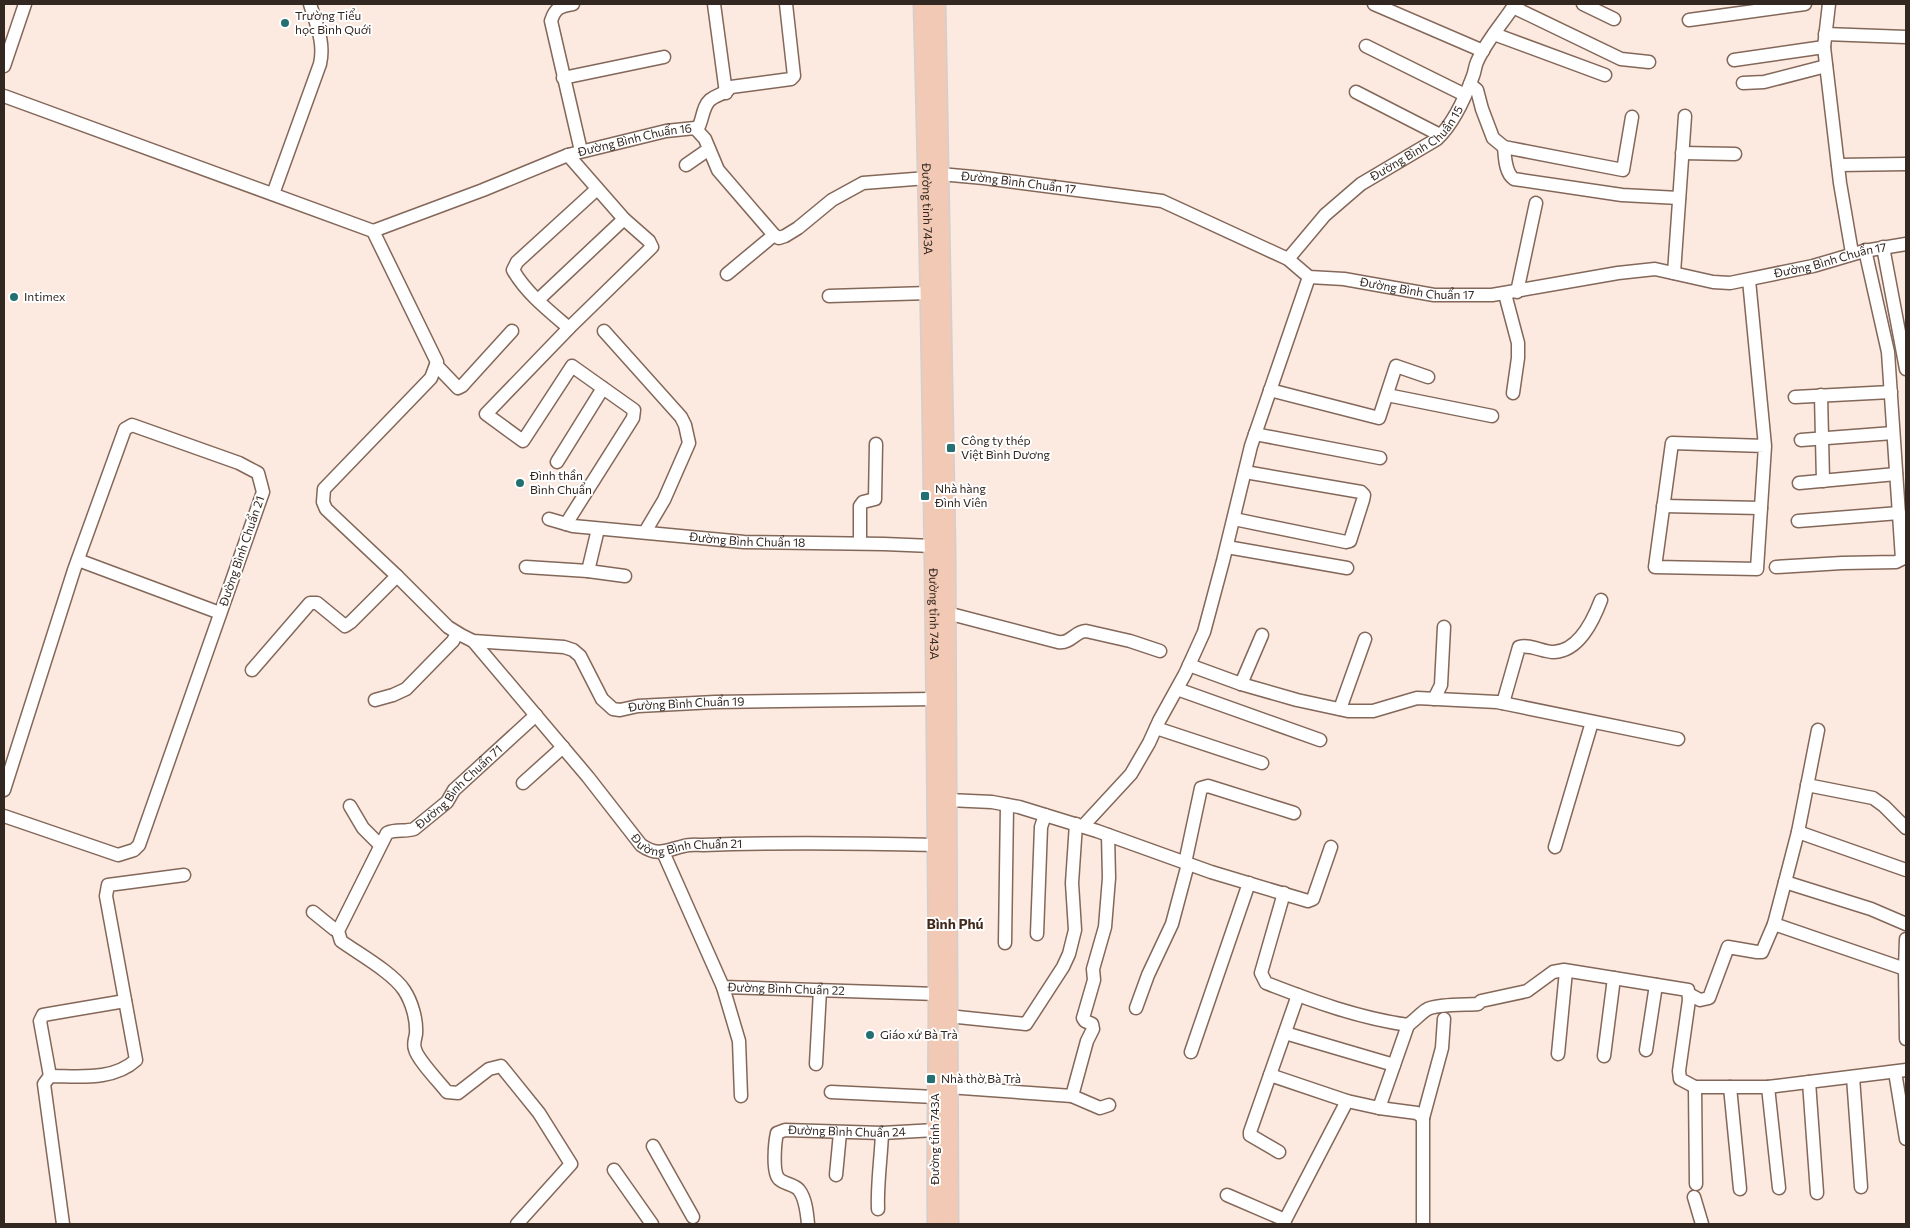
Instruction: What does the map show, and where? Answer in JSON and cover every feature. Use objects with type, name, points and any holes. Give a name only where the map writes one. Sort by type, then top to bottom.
[{"type":"main road","name":"Đường tỉnh 743A","points":[[922,4],[933,176],[940,548],[934,699],[937,994],[942,1067],[948,1087],[950,1224]]},
{"type":"main road","name":"Đường tỉnh 743A","points":[[936,1224],[935,1097],[942,1067],[948,1016],[947,613],[940,548],[928,294],[937,4]]},
{"type":"street","points":[[4,66],[25,4]]},
{"type":"street","points":[[273,194],[320,64],[322,44],[310,4]]},
{"type":"street","points":[[573,4],[558,7],[554,11],[551,21],[580,152]]},
{"type":"street","points":[[714,4],[726,93]]},
{"type":"street","points":[[697,130],[710,100],[726,93],[731,86],[792,79],[794,76],[786,4]]},
{"type":"street","points":[[1374,4],[1483,51]]},
{"type":"street","points":[[1583,4],[1614,20]]},
{"type":"street","points":[[1689,20],[1805,4]]},
{"type":"street","points":[[1829,4],[1825,40],[1826,66],[1838,165],[1852,254]]},
{"type":"street","points":[[1514,5],[1621,59],[1649,62]]},
{"type":"street","name":"Đường Bình Chuẩn 15","points":[[1288,259],[1325,215],[1361,184],[1401,161],[1440,135],[1451,122],[1483,51],[1514,5]]},
{"type":"street","points":[[1494,34],[1605,76]]},
{"type":"street","points":[[1734,60],[1825,40],[1906,37]]},
{"type":"street","points":[[1366,46],[1467,90],[1477,90],[1493,138],[1504,147],[1623,170],[1632,117]]},
{"type":"street","points":[[563,78],[664,57]]},
{"type":"street","points":[[1743,83],[1764,82],[1826,66]]},
{"type":"street","points":[[1356,92],[1440,135]]},
{"type":"street","points":[[4,96],[373,230],[437,362],[431,378],[324,489],[323,502],[326,509],[448,627],[473,641]]},
{"type":"street","points":[[1674,273],[1685,116]]},
{"type":"street","name":"Đường Bình Chuẩn 16","points":[[373,230],[568,155],[666,131],[695,128],[705,139],[718,170],[774,235]]},
{"type":"street","points":[[1504,147],[1507,170],[1514,179],[1622,196],[1679,198]]},
{"type":"street","points":[[686,165],[709,149]]},
{"type":"street","points":[[1682,153],[1735,154]]},
{"type":"street","points":[[566,524],[633,418],[634,410],[572,366],[523,441],[486,414],[569,328],[652,247],[649,241],[624,218],[568,155]]},
{"type":"street","points":[[1838,165],[1906,164]]},
{"type":"street","points":[[727,274],[774,235],[779,238],[785,236],[832,200],[863,184],[933,176]]},
{"type":"street","name":"Đường Bình Chuẩn 17","points":[[933,176],[984,178],[1162,201],[1288,259],[1309,277],[1344,279],[1434,295],[1492,296],[1635,270],[1655,269],[1713,282],[1730,283],[1813,266],[1865,250],[1906,244]]},
{"type":"street","points":[[569,328],[538,300],[513,270],[517,262],[597,189]]},
{"type":"street","points":[[1513,393],[1518,343],[1511,293],[1536,204]]},
{"type":"street","points":[[538,300],[624,218]]},
{"type":"street","points":[[1883,248],[1906,369]]},
{"type":"street","points":[[1776,567],[1896,562],[1902,559],[1888,352],[1865,250]]},
{"type":"street","points":[[948,1016],[1026,1024],[1066,961],[1075,930],[1072,883],[1079,825],[1131,774],[1150,743],[1204,632],[1255,434],[1309,277]]},
{"type":"street","points":[[1749,280],[1765,446],[1757,569],[1655,567],[1672,442],[1765,446]]},
{"type":"street","points":[[829,296],[928,294]]},
{"type":"street","points":[[436,365],[458,388],[462,386],[512,331]]},
{"type":"street","points":[[604,331],[681,417],[687,433],[689,443],[664,500],[645,532]]},
{"type":"street","points":[[1270,390],[1379,418],[1396,366],[1428,377]]},
{"type":"street","points":[[557,462],[603,388]]},
{"type":"street","points":[[1795,397],[1890,392]]},
{"type":"street","points":[[1387,395],[1492,416]]},
{"type":"street","points":[[1821,395],[1823,481]]},
{"type":"street","name":"Đường Bình Chuẩn 21","points":[[4,790],[78,560],[125,429],[132,425],[239,463],[258,473],[264,492],[139,845],[134,850],[118,855],[4,816]]},
{"type":"street","points":[[1801,440],[1893,433]]},
{"type":"street","points":[[1255,434],[1380,458]]},
{"type":"street","points":[[860,543],[860,506],[863,502],[875,499],[876,444]]},
{"type":"street","points":[[1234,519],[1346,542],[1350,541],[1363,500],[1364,495],[1362,492],[1245,472]]},
{"type":"street","points":[[1799,483],[1896,474]]},
{"type":"street","points":[[1663,506],[1761,508]]},
{"type":"street","points":[[1798,521],[1899,513]]},
{"type":"street","name":"Đường Bình Chuẩn 18","points":[[549,519],[566,524],[598,528],[762,542],[860,543],[940,548]]},
{"type":"street","points":[[588,571],[598,528]]},
{"type":"street","points":[[1227,547],[1347,568]]},
{"type":"street","points":[[78,560],[220,613]]},
{"type":"street","points":[[526,567],[588,571],[625,576]]},
{"type":"street","points":[[252,670],[310,603],[316,602],[345,626],[397,576]]},
{"type":"street","points":[[1504,703],[1519,647],[1524,646],[1554,652],[1570,647],[1578,640],[1594,618],[1601,600]]},
{"type":"street","points":[[947,613],[1063,643],[1070,641],[1082,631],[1086,631],[1160,651]]},
{"type":"street","points":[[1434,699],[1441,685],[1444,627]]},
{"type":"street","points":[[375,700],[406,689],[452,641],[457,633]]},
{"type":"street","points":[[1242,684],[1262,635]]},
{"type":"street","points":[[1340,709],[1365,639]]},
{"type":"street","name":"Đường Bình Chuẩn 19","points":[[473,641],[564,647],[574,650],[580,656],[602,699],[613,709],[620,710],[646,706],[715,702],[934,699]]},
{"type":"street","name":"Đường Bình Chuẩn 21","points":[[473,641],[564,747],[641,846],[650,852],[664,852],[686,845],[879,843],[935,845]]},
{"type":"street","points":[[1189,665],[1242,684],[1297,700],[1340,709],[1373,711],[1417,698],[1504,703],[1678,739]]},
{"type":"street","points":[[1177,689],[1320,740]]},
{"type":"street","name":"Đường Bình Chuẩn 71","points":[[338,931],[386,833],[394,830],[414,829],[447,802],[454,790],[536,715]]},
{"type":"street","points":[[1555,847],[1592,722]]},
{"type":"street","points":[[1156,728],[1262,763]]},
{"type":"street","points":[[1379,1108],[1408,1025],[1428,1008],[1439,1005],[1478,1004],[1481,1001],[1527,991],[1553,972],[1566,971],[1684,989],[1700,1000],[1709,998],[1728,947],[1762,952],[1774,924],[1798,832],[1818,730]]},
{"type":"street","points":[[523,783],[564,747]]},
{"type":"street","points":[[1807,785],[1873,798],[1906,828]]},
{"type":"street","points":[[1136,1008],[1148,975],[1172,924],[1187,863],[1201,788],[1208,786],[1294,813]]},
{"type":"street","points":[[948,800],[992,802],[1045,815],[1308,901],[1313,899],[1332,846]]},
{"type":"street","points":[[1005,943],[1007,805]]},
{"type":"street","points":[[350,806],[363,828],[380,845]]},
{"type":"street","points":[[1037,934],[1041,827],[1045,815]]},
{"type":"street","points":[[1798,832],[1906,870]]},
{"type":"street","points":[[1072,1096],[1093,1026],[1083,1018],[1094,980],[1093,969],[1106,927],[1108,835]]},
{"type":"street","name":"Đường Bình Chuẩn 22","points":[[664,852],[723,987],[937,994]]},
{"type":"street","points":[[50,1076],[107,1075],[127,1068],[136,1060],[106,896],[108,886],[184,875]]},
{"type":"street","points":[[1785,882],[1871,909],[1906,924]]},
{"type":"street","points":[[1191,1052],[1250,883]]},
{"type":"street","points":[[1284,893],[1261,973],[1266,983],[1298,996],[1364,1016],[1408,1025]]},
{"type":"street","points":[[313,912],[338,931],[341,941],[398,982],[405,991],[412,1005],[414,1016],[416,1033],[414,1042],[415,1052],[447,1092],[458,1093],[489,1069],[501,1066],[539,1113],[571,1164],[517,1224]]},
{"type":"street","points":[[1774,924],[1904,969]]},
{"type":"street","points":[[1906,939],[1904,969],[1906,1039]]},
{"type":"street","points":[[1558,1054],[1566,971]]},
{"type":"street","points":[[1604,1056],[1614,978]]},
{"type":"street","points":[[1646,1050],[1656,985]]},
{"type":"street","points":[[723,987],[739,1041],[741,1096]]},
{"type":"street","points":[[816,1064],[820,990]]},
{"type":"street","points":[[1689,994],[1679,1071],[1680,1079],[1695,1087],[1768,1087],[1900,1071],[1906,1140]]},
{"type":"street","points":[[1279,1152],[1250,1136],[1250,1132],[1298,996]]},
{"type":"street","points":[[63,1224],[44,1084],[50,1076],[40,1021],[43,1015],[125,1001]]},
{"type":"street","points":[[1423,1224],[1423,1118],[1442,1048],[1444,1019]]},
{"type":"street","points":[[1285,1033],[1394,1065]]},
{"type":"street","points":[[1270,1076],[1347,1101],[1417,1113],[1423,1118]]},
{"type":"street","points":[[1853,1077],[1861,1187]]},
{"type":"street","points":[[1810,1082],[1817,1193]]},
{"type":"street","points":[[948,1087],[1072,1096],[1100,1108],[1109,1105]]},
{"type":"street","points":[[1695,1087],[1695,1190],[1702,1224]]},
{"type":"street","points":[[1730,1087],[1740,1189]]},
{"type":"street","points":[[1768,1087],[1779,1188]]},
{"type":"street","points":[[831,1092],[935,1097]]},
{"type":"street","points":[[1228,1195],[1284,1222],[1347,1101]]},
{"type":"street","name":"Đường Bình Chuẩn 24","points":[[808,1224],[804,1203],[799,1191],[780,1180],[776,1174],[775,1141],[777,1133],[785,1130],[882,1133],[935,1130]]},
{"type":"street","points":[[836,1175],[840,1133]]},
{"type":"street","points":[[878,1209],[882,1133]]},
{"type":"street","points":[[653,1146],[693,1216]]},
{"type":"street","points":[[614,1170],[652,1224]]},
{"type":"place","name":"Trường Tiểu học Bình Quới","points":[[285,23]]},
{"type":"place","name":"Intimex","points":[[14,297]]},
{"type":"place","name":"Công ty thép Việt Bình Dương","points":[[951,448]]},
{"type":"place","name":"Đình thần Bình Chuẩn","points":[[520,483]]},
{"type":"place","name":"Nhà hàng Đình Viên","points":[[925,496]]},
{"type":"place","name":"Giáo xứ Bà Trà","points":[[870,1035]]},
{"type":"place","name":"Nhà thờ Bà Trà","points":[[931,1079]]},
{"type":"district","name":"Bình Phú","points":[[955,924]]}]
